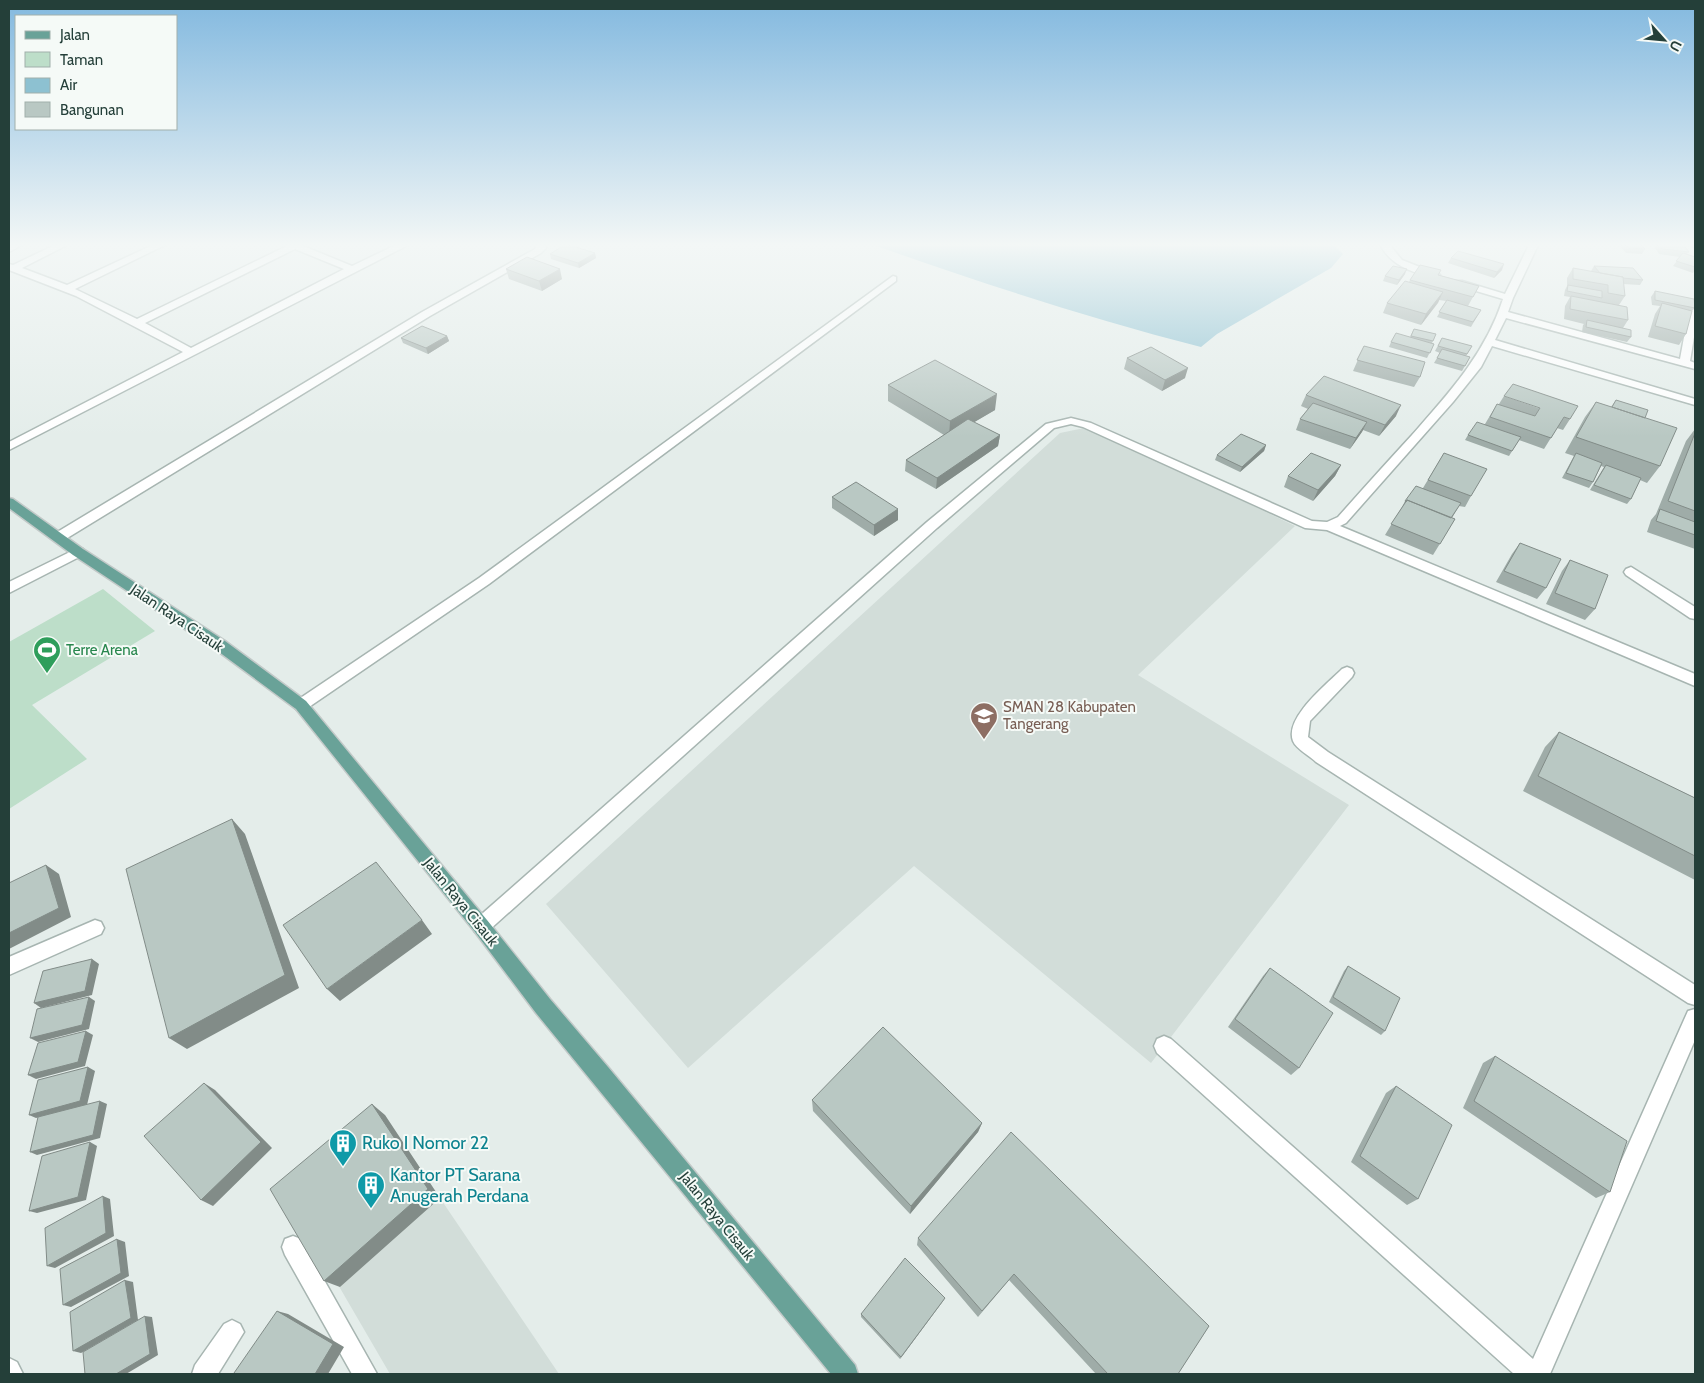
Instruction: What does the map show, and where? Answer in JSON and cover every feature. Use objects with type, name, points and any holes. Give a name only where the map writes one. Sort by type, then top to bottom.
[{"type":"main road","name":"Jalan Raya Cisauk","points":[[9,502],[78,552],[220,645],[300,705],[481,926],[543,1006],[601,1074],[846,1374]]},
{"type":"street","points":[[105,308],[192,352]]},
{"type":"street","points":[[137,323],[167,308]]},
{"type":"street","points":[[9,446],[278,308]]},
{"type":"street","points":[[59,537],[437,308]]},
{"type":"street","points":[[300,705],[484,581],[853,308]]},
{"type":"street","points":[[1330,526],[1342,520],[1450,400],[1477,365],[1505,308]]},
{"type":"street","points":[[1684,364],[1695,308]]},
{"type":"street","points":[[1503,314],[1695,366]]},
{"type":"street","points":[[1489,342],[1695,402]]},
{"type":"street","points":[[481,926],[932,525],[1050,426],[1071,421],[1087,425],[1310,525],[1330,526],[1695,680]]},
{"type":"street","points":[[9,588],[78,552]]},
{"type":"street","points":[[1631,572],[1695,614]]},
{"type":"street","points":[[1347,673],[1303,719],[1300,739],[1330,762],[1695,996]]},
{"type":"street","points":[[9,966],[95,928]]},
{"type":"street","points":[[1538,1374],[1695,1018]]},
{"type":"street","points":[[1164,1046],[1532,1374]]},
{"type":"street","points":[[293,1247],[365,1374]]},
{"type":"street","points":[[204,1374],[232,1332]]},
{"type":"street","points":[[9,1370],[11,1374]]},
{"type":"shaded area","name":"SMAN 28 Kabupaten Tangerang","points":[[1089,427],[1295,526],[1138,675],[1349,805],[1151,1063],[914,866],[688,1068],[546,904],[1060,433]]},
{"type":"shaded area","points":[[385,1115],[559,1374],[390,1374],[287,1197]]},
{"type":"green space","name":"Terre Arena","points":[[103,589],[155,631],[32,705],[87,759],[9,809],[9,642]]},
{"type":"water","points":[[1062,308],[1263,308],[1217,334],[1201,347]]},
{"type":"building","points":[[1403,308],[1431,308],[1426,314]]},
{"type":"building","points":[[1442,308],[1473,308],[1481,310],[1473,322],[1439,312]]},
{"type":"building","points":[[1627,308],[1628,320],[1570,309]]},
{"type":"building","points":[[1661,308],[1679,308],[1692,311],[1686,334],[1655,326]]},
{"type":"building","points":[[1587,320],[1631,330],[1631,337],[1586,327]]},
{"type":"building","points":[[422,326],[447,336],[426,348],[401,338]]},
{"type":"building","points":[[1414,329],[1436,334],[1433,341],[1411,336]]},
{"type":"building","points":[[1396,333],[1434,344],[1430,353],[1391,342]]},
{"type":"building","points":[[1442,338],[1472,346],[1467,354],[1438,346]]},
{"type":"building","points":[[1364,346],[1425,362],[1420,377],[1357,360]]},
{"type":"building","points":[[1151,347],[1188,368],[1165,380],[1127,358]]},
{"type":"building","points":[[1442,349],[1470,357],[1465,366],[1437,358]]},
{"type":"building","points":[[935,360],[997,394],[950,421],[888,385]]},
{"type":"building","points":[[1324,376],[1401,405],[1385,425],[1306,395]]},
{"type":"building","points":[[1513,384],[1578,406],[1570,419],[1564,417],[1551,438],[1490,417],[1497,404],[1535,416],[1540,408],[1504,396]]},
{"type":"building","points":[[1616,400],[1648,410],[1645,418],[1612,407]]},
{"type":"building","points":[[1596,402],[1677,428],[1660,466],[1576,437]]},
{"type":"building","points":[[1313,403],[1367,422],[1356,438],[1300,419]]},
{"type":"building","points":[[968,419],[1000,435],[937,478],[906,460]]},
{"type":"building","points":[[1477,422],[1521,437],[1512,451],[1468,435]]},
{"type":"building","points":[[1695,433],[1695,511],[1668,501]]},
{"type":"building","points":[[1241,434],[1266,445],[1242,467],[1217,455]]},
{"type":"building","points":[[1311,453],[1341,465],[1318,490],[1288,476]]},
{"type":"building","points":[[1444,453],[1487,469],[1471,496],[1428,480]]},
{"type":"building","points":[[1576,453],[1602,463],[1593,482],[1566,473]]},
{"type":"building","points":[[1606,465],[1641,478],[1631,499],[1594,485]]},
{"type":"building","points":[[856,482],[898,509],[874,525],[832,497]]},
{"type":"building","points":[[1416,486],[1461,503],[1451,518],[1407,500],[1406,502],[1405,501]]},
{"type":"building","points":[[1407,500],[1455,519],[1440,544],[1391,524]]},
{"type":"building","points":[[1660,509],[1695,522],[1695,535],[1656,521]]},
{"type":"building","points":[[1520,543],[1561,559],[1546,588],[1504,571]]},
{"type":"building","points":[[1570,560],[1608,575],[1595,609],[1555,593]]},
{"type":"building","points":[[1559,732],[1695,798],[1695,856],[1538,776]]},
{"type":"building","points":[[232,819],[285,975],[169,1038],[126,869]]},
{"type":"building","points":[[376,862],[422,920],[327,989],[283,925]]},
{"type":"building","points":[[46,865],[59,908],[9,933],[9,883]]},
{"type":"building","points":[[92,959],[85,991],[34,1003],[43,971]]},
{"type":"building","points":[[1348,966],[1400,998],[1385,1031],[1333,997]]},
{"type":"building","points":[[1270,968],[1333,1013],[1299,1068],[1235,1019]]},
{"type":"building","points":[[89,997],[82,1025],[30,1038],[37,1009]]},
{"type":"building","points":[[883,1027],[982,1123],[911,1206],[812,1100]]},
{"type":"building","points":[[86,1031],[78,1062],[28,1075],[38,1043]]},
{"type":"building","points":[[1495,1056],[1627,1141],[1610,1192],[1474,1101]]},
{"type":"building","points":[[88,1067],[80,1101],[29,1115],[38,1080]]},
{"type":"building","points":[[204,1083],[261,1142],[201,1200],[144,1136]]},
{"type":"building","points":[[1396,1086],[1452,1125],[1418,1199],[1360,1156]]},
{"type":"building","points":[[100,1101],[93,1135],[30,1152],[38,1117]]},
{"type":"building","points":[[372,1104],[428,1189],[324,1281],[270,1189]]},
{"type":"building","points":[[1011,1132],[1209,1326],[1178,1374],[1108,1374],[1014,1274],[982,1311],[918,1238]]},
{"type":"building","points":[[90,1142],[78,1197],[29,1211],[42,1156]]},
{"type":"building","points":[[103,1196],[106,1233],[47,1266],[45,1228]]},
{"type":"building","points":[[117,1239],[121,1273],[63,1305],[60,1269]]},
{"type":"building","points":[[905,1258],[945,1298],[901,1357],[861,1314]]},
{"type":"building","points":[[125,1280],[131,1318],[73,1351],[70,1312]]},
{"type":"building","points":[[277,1311],[333,1344],[315,1374],[234,1373]]},
{"type":"building","points":[[145,1316],[150,1354],[116,1374],[85,1374],[83,1352]]},
{"type":"place","name":"Terre Arena","points":[[47,674]]},
{"type":"place","name":"SMAN 28 Kabupaten Tangerang","points":[[984,740]]},
{"type":"place","name":"Ruko I Nomor 22","points":[[343,1167]]},
{"type":"place","name":"Kantor PT Sarana Anugerah Perdana","points":[[371,1209]]}]
